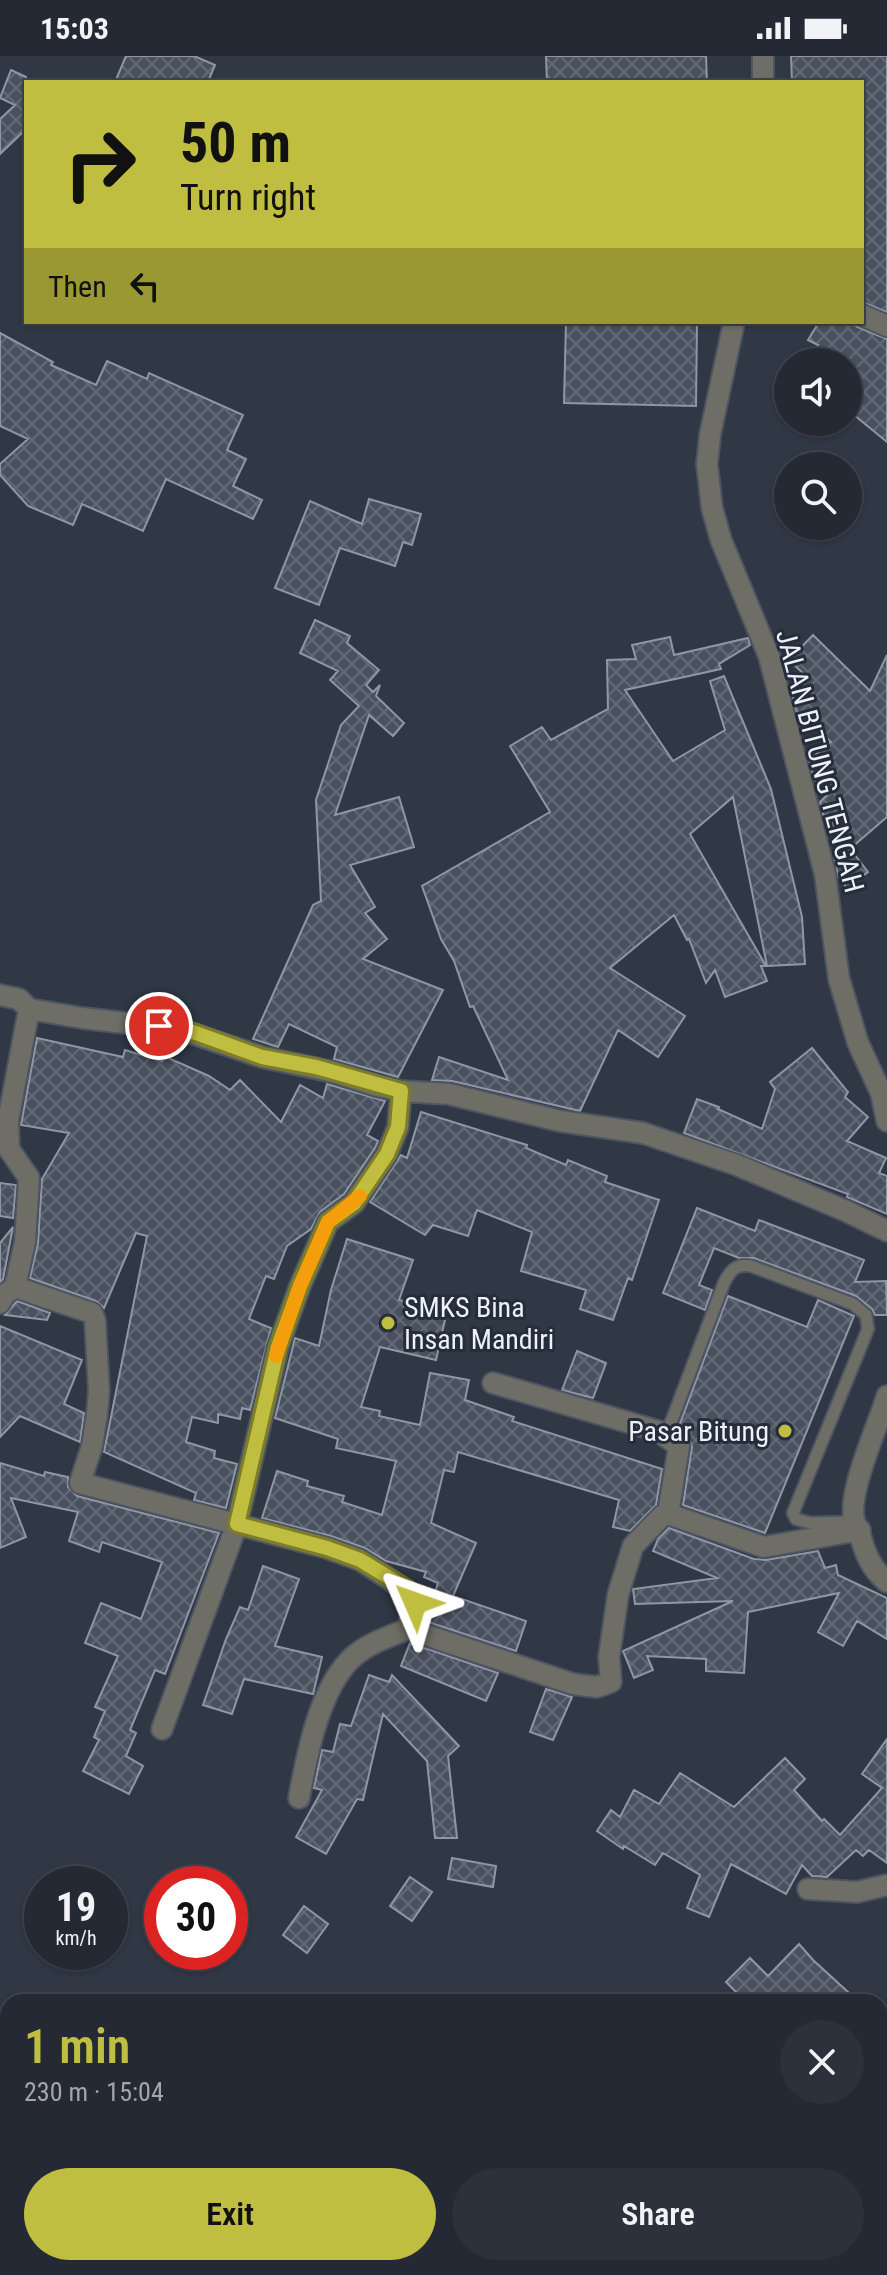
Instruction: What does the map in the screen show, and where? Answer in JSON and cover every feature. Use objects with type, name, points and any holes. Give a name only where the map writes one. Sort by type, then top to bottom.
[{"type":"street","points":[[763,56],[763,80]]},
{"type":"street","points":[[864,316],[887,326]]},
{"type":"street","name":"JALAN BITUNG TENGAH","points":[[734,324],[710,435],[707,464],[712,508],[721,540],[769,656],[825,874],[839,979],[858,1043],[881,1093],[887,1121]]},
{"type":"street","points":[[0,995],[19,999],[29,1009],[193,1032],[262,1057],[316,1067],[401,1091],[449,1094],[560,1121],[625,1129],[663,1138],[780,1183],[887,1231]]},
{"type":"street","points":[[0,1303],[4,1295],[15,1287],[25,1242],[29,1178],[9,1149],[8,1121],[29,1009]]},
{"type":"street","points":[[162,1729],[237,1524],[278,1347],[300,1286],[328,1222],[354,1203],[387,1154],[398,1127],[401,1091]]},
{"type":"street","points":[[15,1287],[92,1313],[95,1320],[99,1391],[97,1414],[92,1446],[80,1483],[349,1556],[408,1589],[413,1595],[416,1605],[412,1609],[408,1629]]},
{"type":"street","points":[[493,1383],[658,1431],[679,1446],[668,1514]]},
{"type":"street","points":[[887,1396],[858,1480],[857,1526],[868,1560],[887,1582]]},
{"type":"street","points":[[299,1798],[313,1735],[337,1676],[362,1650],[408,1629],[573,1684],[597,1687],[611,1682],[609,1657],[614,1614],[633,1546],[662,1516],[668,1514],[764,1547],[857,1526]]},
{"type":"street","points":[[808,1889],[857,1892],[887,1885]]},
{"type":"lane","points":[[665,1438],[724,1283],[733,1269],[751,1266],[853,1304],[866,1315],[868,1329],[793,1513],[796,1519],[810,1523],[857,1526]]},
{"type":"building","points":[[126,56],[194,56],[215,65],[209,80],[116,80]]},
{"type":"building","points":[[546,56],[706,56],[707,80],[547,80]]},
{"type":"building","points":[[791,56],[887,56],[887,312],[864,303],[864,80],[792,80]]},
{"type":"building","points":[[11,70],[26,77],[24,131],[0,154],[0,119],[15,105],[0,98]]},
{"type":"building","points":[[566,324],[697,324],[696,406],[564,403]]},
{"type":"building","points":[[818,324],[853,324],[887,339],[887,442],[862,421],[862,348],[816,348],[818,345],[808,340]]},
{"type":"building","points":[[0,333],[53,362],[51,365],[96,385],[107,361],[147,379],[149,373],[243,415],[227,450],[246,459],[233,486],[262,500],[253,519],[166,479],[143,531],[82,504],[73,525],[28,506],[0,475],[0,464],[28,439],[0,426]]},
{"type":"building","points":[[369,499],[421,514],[412,545],[403,542],[395,566],[340,548],[319,605],[275,588],[310,501],[362,524]]},
{"type":"building","points":[[315,620],[350,636],[347,643],[379,670],[366,685],[373,692],[380,685],[376,696],[404,723],[393,736],[369,715],[335,815],[399,797],[414,847],[350,865],[375,907],[365,913],[387,939],[363,959],[443,990],[398,1077],[334,1059],[337,1047],[289,1024],[278,1047],[253,1039],[313,905],[321,901],[316,800],[341,725],[359,706],[330,680],[338,671],[300,653]]},
{"type":"building","points":[[813,635],[870,691],[887,655],[887,817],[852,847],[823,814],[820,802],[827,795],[814,779],[809,760],[831,742],[796,711],[792,693],[807,677],[789,660]]},
{"type":"building","points":[[670,637],[674,655],[748,638],[750,645],[719,664],[721,669],[625,690],[673,761],[725,730],[710,681],[724,676],[771,789],[802,917],[805,964],[767,966],[733,797],[690,834],[766,966],[761,966],[767,981],[725,997],[715,970],[706,983],[689,939],[674,915],[610,968],[685,1016],[658,1057],[618,1030],[580,1111],[452,1081],[432,1080],[439,1057],[508,1080],[473,1006],[470,1007],[422,886],[550,812],[510,746],[542,727],[551,740],[608,709],[607,660],[636,659],[632,645]]},
{"type":"building","points":[[845,842],[868,872],[847,888],[838,876],[833,851]]},
{"type":"building","points":[[37,1038],[123,1057],[125,1050],[162,1061],[164,1056],[209,1076],[230,1090],[240,1080],[281,1122],[300,1085],[323,1098],[327,1084],[385,1101],[367,1135],[378,1141],[375,1148],[344,1194],[320,1212],[311,1229],[287,1246],[274,1279],[266,1276],[249,1319],[271,1328],[250,1410],[242,1408],[240,1419],[218,1414],[218,1423],[192,1417],[186,1442],[215,1451],[214,1458],[237,1464],[226,1508],[194,1500],[196,1493],[104,1452],[147,1236],[136,1233],[104,1308],[96,1301],[30,1278],[38,1243],[42,1179],[69,1133],[21,1125]]},
{"type":"building","points":[[812,1048],[848,1092],[845,1097],[868,1117],[847,1141],[886,1158],[879,1173],[887,1176],[887,1214],[847,1197],[848,1194],[684,1133],[697,1099],[762,1129],[775,1089],[770,1082]]},
{"type":"building","points":[[421,1112],[527,1145],[526,1148],[566,1165],[568,1160],[607,1176],[605,1182],[659,1200],[632,1280],[628,1278],[613,1320],[580,1309],[586,1290],[521,1271],[532,1232],[477,1210],[468,1236],[433,1225],[425,1235],[370,1202],[401,1155],[407,1158]]},
{"type":"building","points":[[0,1183],[16,1185],[13,1218],[0,1216]]},
{"type":"building","points":[[697,1208],[755,1231],[759,1220],[864,1260],[855,1282],[886,1281],[887,1315],[875,1315],[856,1296],[754,1258],[739,1258],[714,1248],[699,1285],[712,1290],[705,1310],[663,1293]]},
{"type":"building","points":[[13,1227],[3,1279],[0,1282],[0,1243]]},
{"type":"building","points":[[347,1239],[413,1260],[399,1300],[447,1311],[436,1360],[380,1347],[361,1407],[380,1411],[379,1416],[420,1425],[430,1373],[469,1380],[465,1400],[514,1417],[512,1421],[662,1469],[656,1505],[630,1531],[613,1527],[619,1500],[458,1452],[454,1472],[444,1470],[431,1523],[476,1543],[453,1596],[526,1621],[516,1651],[425,1621],[438,1583],[424,1577],[426,1572],[386,1561],[365,1548],[331,1536],[262,1518],[277,1471],[308,1481],[307,1486],[344,1496],[342,1502],[382,1515],[396,1461],[336,1448],[338,1439],[275,1418],[295,1338],[319,1346],[331,1290]]},
{"type":"building","points":[[728,1296],[807,1327],[818,1300],[854,1316],[765,1533],[683,1505],[692,1447],[688,1437],[691,1431],[679,1426]]},
{"type":"building","points":[[17,1301],[50,1313],[47,1320],[5,1315]]},
{"type":"building","points":[[0,1326],[82,1360],[64,1404],[84,1413],[80,1442],[20,1416],[0,1437]]},
{"type":"building","points":[[577,1351],[606,1363],[593,1398],[562,1390]]},
{"type":"building","points":[[0,1463],[44,1476],[45,1472],[68,1477],[68,1487],[77,1496],[219,1533],[165,1674],[155,1670],[130,1730],[136,1733],[126,1756],[143,1766],[129,1794],[83,1771],[99,1740],[94,1737],[105,1711],[95,1707],[118,1656],[85,1643],[101,1603],[141,1619],[162,1562],[102,1542],[99,1552],[69,1541],[78,1512],[11,1498],[26,1537],[0,1548]]},
{"type":"building","points":[[669,1528],[754,1559],[766,1560],[818,1551],[825,1568],[836,1565],[838,1575],[887,1598],[887,1639],[857,1621],[843,1646],[818,1632],[839,1593],[748,1612],[744,1673],[706,1671],[706,1659],[647,1656],[653,1670],[634,1678],[623,1651],[733,1601],[635,1604],[633,1589],[717,1578],[653,1551],[658,1539]]},
{"type":"building","points":[[263,1566],[299,1579],[275,1646],[322,1657],[313,1694],[244,1679],[232,1714],[203,1705],[226,1639],[240,1607],[248,1610]]},
{"type":"building","points":[[410,1643],[498,1673],[486,1701],[401,1666]]},
{"type":"building","points":[[369,1675],[389,1682],[392,1675],[459,1746],[448,1756],[457,1838],[435,1838],[427,1761],[383,1714],[363,1800],[357,1799],[326,1854],[296,1837],[322,1790],[314,1788],[322,1750],[333,1752],[340,1724],[351,1726]]},
{"type":"building","points":[[546,1689],[572,1697],[553,1740],[530,1732]]},
{"type":"building","points":[[887,1739],[887,1863],[869,1850],[863,1856],[856,1850],[827,1877],[812,1876],[802,1865],[786,1894],[731,1864],[709,1917],[687,1908],[700,1875],[663,1853],[655,1865],[597,1831],[611,1810],[620,1817],[634,1790],[659,1804],[680,1773],[734,1807],[785,1758],[805,1779],[794,1790],[822,1821],[824,1819],[840,1835],[882,1788],[862,1774]]},
{"type":"building","points":[[452,1858],[496,1866],[493,1887],[448,1879]]},
{"type":"building","points":[[410,1877],[432,1892],[412,1921],[390,1906]]},
{"type":"building","points":[[304,1906],[328,1924],[307,1953],[283,1935]]},
{"type":"building","points":[[799,1944],[850,1994],[738,1994],[726,1982],[750,1958],[768,1976]]},
{"type":"slow traffic","points":[[276,1356],[300,1286],[328,1222],[360,1196]]},
{"type":"place","name":"SMKS Bina Insan Mandiri","points":[[388,1323]]},
{"type":"place","name":"Pasar Bitung","points":[[785,1431]]},
{"type":"route","points":[[159,1026],[193,1032],[262,1057],[316,1067],[401,1091],[398,1127],[387,1154],[354,1203],[328,1222],[300,1286],[278,1347],[237,1524],[360,1560],[408,1589],[415,1603]]}]
